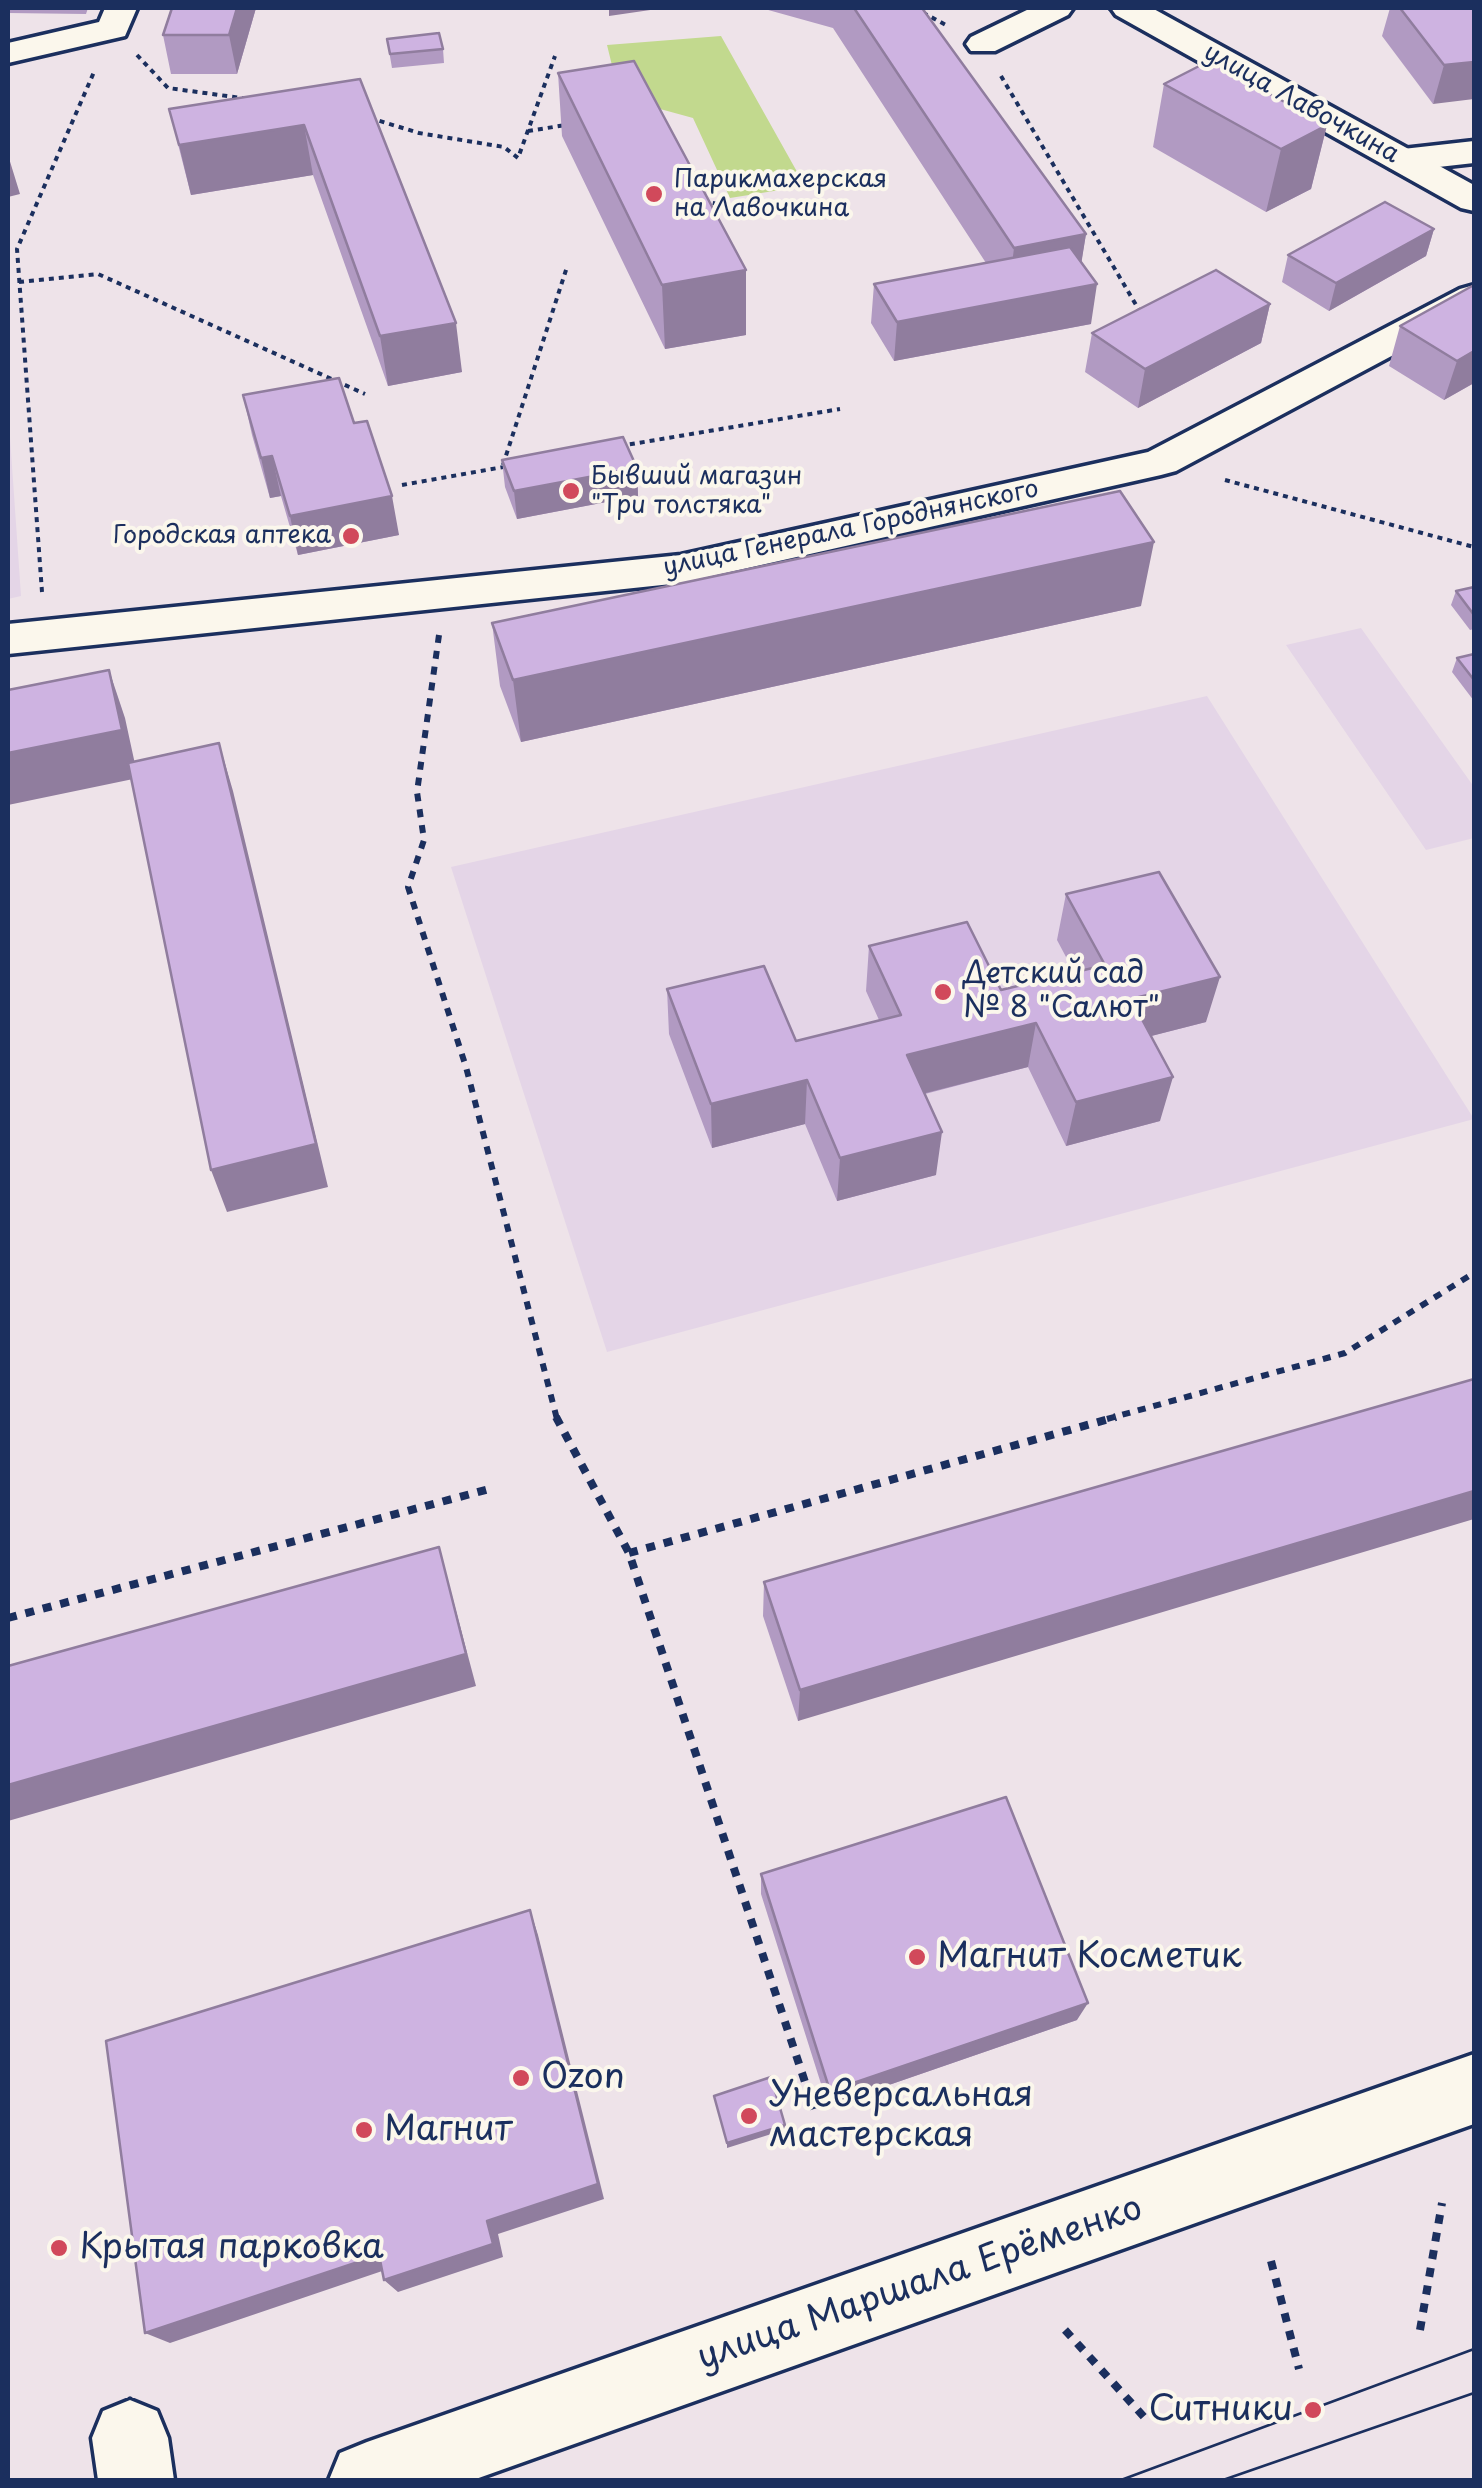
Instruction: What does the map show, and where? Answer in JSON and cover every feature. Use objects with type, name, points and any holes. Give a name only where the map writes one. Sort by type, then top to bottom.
[{"type":"street","points":[[983,44],[1056,8]]},
{"type":"street","name":"улица Лавочкина","points":[[1128,8],[1474,200]]},
{"type":"street","points":[[8,52],[117,18]]},
{"type":"street","points":[[1403,160],[1474,152]]},
{"type":"street","name":"улица Генерала Городнянского","points":[[26,638],[681,569],[1161,462],[1474,296]]},
{"type":"street","name":"улица Маршала Ерёменко","points":[[367,2480],[1474,2089]]},
{"type":"path","points":[[117,18],[168,88],[261,100]]},
{"type":"path","points":[[26,638],[17,249],[117,18]]},
{"type":"path","points":[[983,44],[1142,316]]},
{"type":"path","points":[[354,113],[420,133],[504,147],[518,158],[555,56]]},
{"type":"path","points":[[528,131],[566,126]]},
{"type":"path","points":[[685,196],[723,205]]},
{"type":"path","points":[[502,467],[568,267]]},
{"type":"path","points":[[19,282],[98,274],[364,394]]},
{"type":"path","points":[[610,447],[840,408]]},
{"type":"path","points":[[1161,462],[1474,547]]},
{"type":"path","points":[[402,485],[520,464]]},
{"type":"path","points":[[445,594],[417,792],[424,840],[408,887],[466,1067],[555,1415],[629,1553],[814,2109]]},
{"type":"path","points":[[629,1553],[1345,1353],[1474,1273]]},
{"type":"path","points":[[8,1618],[493,1488]]},
{"type":"path","points":[[1420,2330],[1442,2203]]},
{"type":"path","points":[[1271,2261],[1299,2369]]},
{"type":"path","points":[[1065,2330],[1145,2418]]},
{"type":"shaded area","points":[[8,408],[21,596],[8,599]]},
{"type":"shaded area","points":[[1361,628],[1474,787],[1474,838],[1426,850],[1286,645]]},
{"type":"shaded area","name":"Детский сад № 8 \"Салют\"","points":[[1207,696],[1474,1119],[607,1352],[451,867]]},
{"type":"green space","points":[[721,36],[805,186],[730,198],[693,118],[620,98],[607,45]]},
{"type":"building","points":[[172,8],[237,8],[229,35],[163,35]]},
{"type":"building","points":[[854,8],[922,8],[1086,234],[1014,248]]},
{"type":"building","points":[[1400,8],[1474,8],[1474,62],[1444,65]]},
{"type":"building","points":[[439,33],[443,49],[390,54],[387,39]]},
{"type":"building","points":[[634,61],[746,270],[662,285],[558,73]]},
{"type":"building","points":[[1209,61],[1327,125],[1281,149],[1164,84]]},
{"type":"building","points":[[360,79],[456,323],[380,336],[304,125],[179,145],[169,109]]},
{"type":"building","points":[[1385,202],[1434,229],[1336,283],[1288,255]]},
{"type":"building","points":[[1070,247],[1097,284],[897,322],[874,284]]},
{"type":"building","points":[[1216,270],[1270,304],[1145,369],[1092,333]]},
{"type":"building","points":[[1474,285],[1474,351],[1457,361],[1400,326]]},
{"type":"building","points":[[339,378],[354,423],[367,421],[392,496],[290,516],[272,456],[261,458],[243,395]]},
{"type":"building","points":[[623,437],[637,468],[514,491],[502,460]]},
{"type":"building","points":[[1120,491],[1154,542],[513,680],[492,623]]},
{"type":"building","points":[[1474,587],[1474,615],[1456,591]]},
{"type":"building","points":[[1474,654],[1474,680],[1457,658]]},
{"type":"building","points":[[109,670],[122,730],[8,753],[8,690]]},
{"type":"building","points":[[219,743],[316,1144],[211,1170],[128,763]]},
{"type":"building","points":[[1159,872],[1220,977],[1131,999],[1173,1077],[1076,1102],[1036,1023],[907,1055],[942,1132],[840,1158],[807,1080],[711,1104],[667,989],[764,966],[796,1041],[901,1015],[869,946],[967,922],[1001,990],[1105,965],[1066,894]]},
{"type":"building","points":[[1474,1379],[1474,1491],[800,1690],[764,1582]]},
{"type":"building","points":[[439,1547],[466,1654],[8,1785],[8,1666]]},
{"type":"building","name":"Магнит Косметик","points":[[1006,1797],[1088,2003],[830,2091],[761,1874]]},
{"type":"building","name":"Магнит","points":[[530,1910],[598,2184],[487,2221],[493,2244],[384,2280],[379,2255],[145,2333],[106,2041]]},
{"type":"building","name":"Уневерсальная мастерская","points":[[771,2077],[785,2125],[727,2143],[714,2096]]},
{"type":"tram line","points":[[1121,2480],[1474,2349]]},
{"type":"tram line","points":[[1223,2480],[1474,2393]]},
{"type":"place","name":"Парикмахерская на Лавочкина","points":[[654,194]]},
{"type":"place","name":"Бывший магазин \"Три толстяка\"","points":[[571,491]]},
{"type":"place","name":"Городская аптека","points":[[351,536]]},
{"type":"place","name":"Детский сад № 8 \"Салют\"","points":[[943,992]]},
{"type":"place","name":"Магнит Косметик","points":[[917,1957]]},
{"type":"place","name":"Ozon","points":[[521,2078]]},
{"type":"place","name":"Уневерсальная мастерская","points":[[749,2116]]},
{"type":"place","name":"Магнит","points":[[364,2130]]},
{"type":"place","name":"Крытая парковка","points":[[59,2248]]},
{"type":"place","name":"Ситники","points":[[1313,2410]]}]
